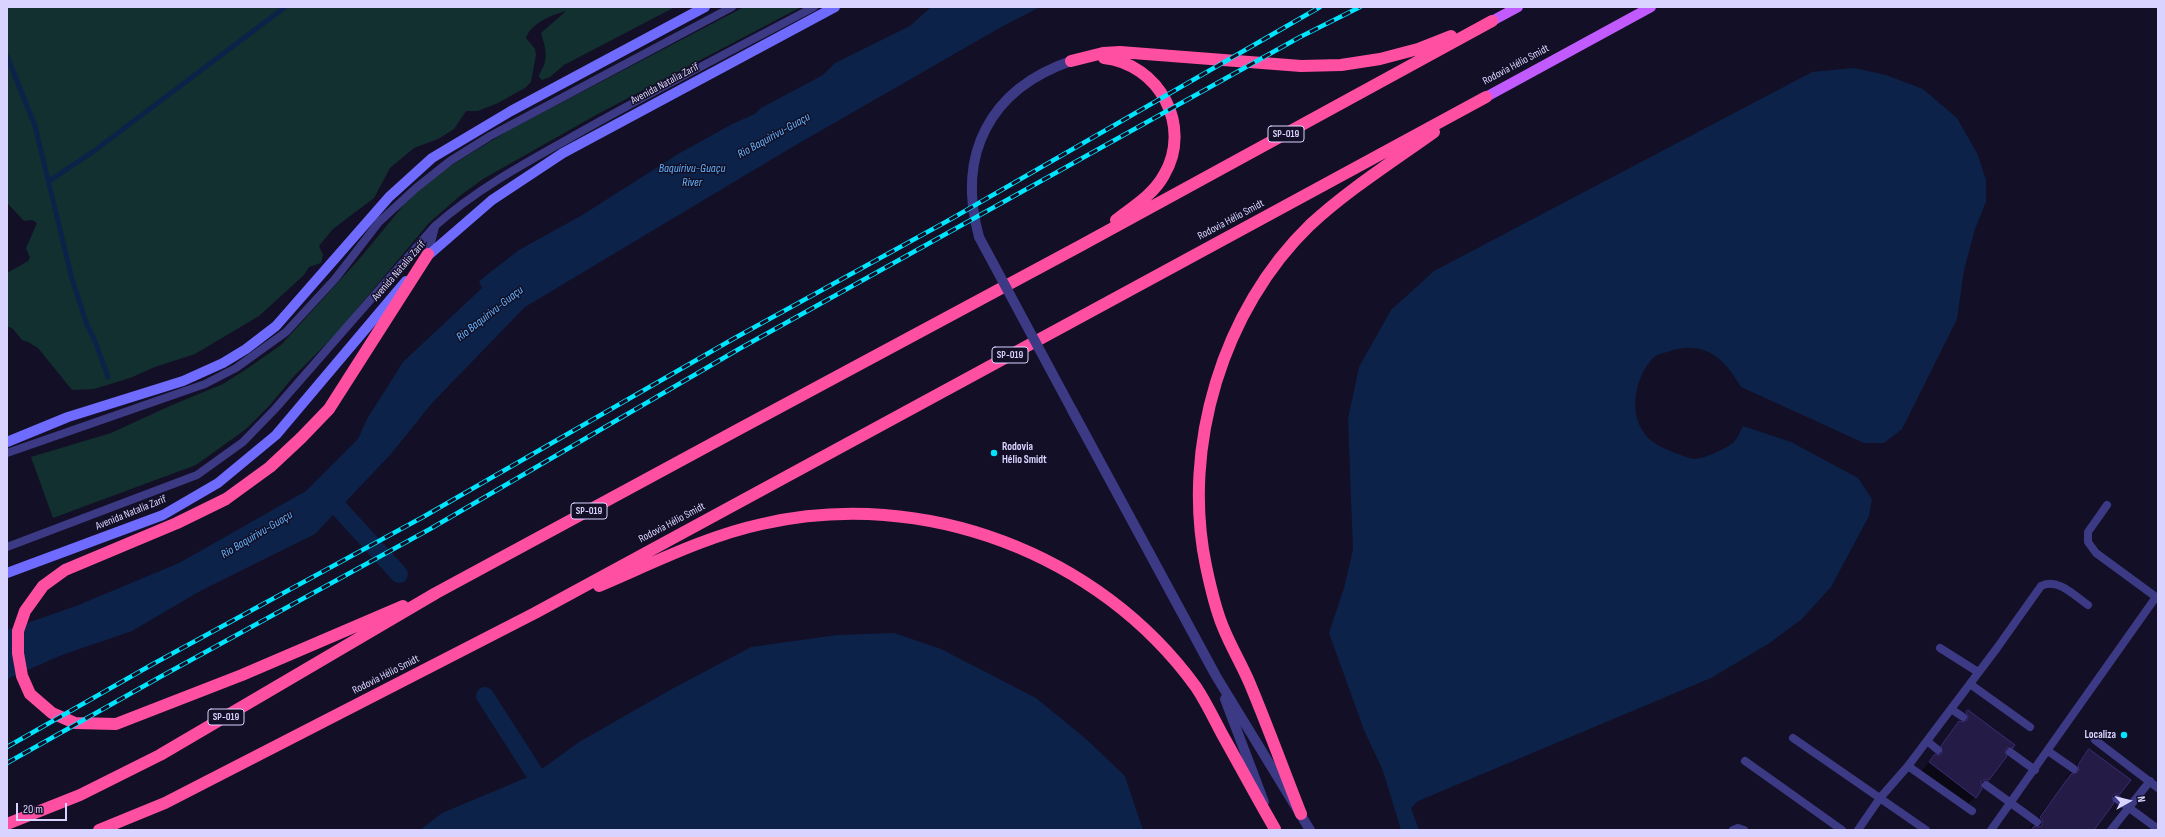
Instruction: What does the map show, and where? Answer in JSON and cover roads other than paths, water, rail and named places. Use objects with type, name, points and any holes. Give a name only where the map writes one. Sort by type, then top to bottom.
[{"type":"highway","points":[[1071,61],[1103,53],[1120,52],[1301,66],[1341,65],[1380,59],[1418,49],[1492,21]]},
{"type":"highway","name":"SP-019","points":[[7,824],[80,795],[160,755],[436,594],[1080,246],[1492,21]]},
{"type":"highway","points":[[1071,61],[1105,58],[1123,62],[1139,70],[1149,77],[1164,95],[1173,118],[1174,132],[1171,160],[1158,185],[1149,195],[1080,246]]},
{"type":"highway","points":[[1301,814],[1250,683],[1223,626],[1205,565],[1199,502],[1202,438],[1217,377],[1241,319],[1275,265],[1309,226],[1348,192],[1486,97]]},
{"type":"highway","name":"Rodovia Hélio Smidt","points":[[99,830],[165,803],[535,613],[1486,97]]},
{"type":"highway","points":[[428,254],[329,409],[301,438],[270,467],[226,499],[177,524],[65,570],[43,586],[25,611],[18,631],[18,653],[22,676],[30,694],[52,713],[75,723],[116,724],[242,675],[436,594]]},
{"type":"highway","points":[[535,613],[695,545],[762,524],[839,514],[901,515],[970,529],[1036,554],[1090,585],[1151,634],[1197,688],[1275,830]]},
{"type":"main road","points":[[7,442],[68,417],[183,381],[223,363],[246,349],[276,326],[389,197],[432,158],[511,111],[705,7]]},
{"type":"main road","name":"Avenida Natalia Zarif","points":[[7,573],[163,515],[218,483],[276,436],[428,254],[492,200],[563,153],[835,7]]},
{"type":"main road","name":"SP-019","points":[[1492,21],[1518,7]]},
{"type":"main road","name":"Rodovia Hélio Smidt","points":[[1486,97],[1651,7]]},
{"type":"street","points":[[1071,61],[1050,68],[1019,88],[998,110],[986,128],[977,149],[972,170],[970,193],[978,237],[1216,676],[1310,830]]},
{"type":"street","points":[[1216,676],[1275,830]]},
{"type":"lane","points":[[7,453],[26,445],[205,384],[236,368],[286,332],[335,279],[379,222],[416,188],[450,160],[490,136],[732,7]]},
{"type":"lane","points":[[7,547],[197,475],[243,442],[275,409],[435,226],[461,203],[496,180],[629,105],[814,7]]},
{"type":"lane","points":[[428,254],[435,226]]},
{"type":"lane","points":[[1991,830],[2157,598],[2096,553],[2089,545],[2087,536],[2090,526],[2107,505]]},
{"type":"lane","points":[[1858,830],[1880,798],[1927,742],[2041,586],[2046,583],[2057,584],[2088,605]]},
{"type":"lane","points":[[1940,648],[1978,672]]},
{"type":"lane","points":[[1970,684],[2030,727]]},
{"type":"lane","points":[[1951,709],[1963,717]]},
{"type":"lane","points":[[1793,738],[1926,830]]},
{"type":"lane","points":[[2095,740],[2158,788]]},
{"type":"lane","points":[[1927,742],[1938,750]]},
{"type":"lane","points":[[2048,751],[2074,769]]},
{"type":"lane","points":[[2010,752],[2035,770]]},
{"type":"lane","points":[[1745,761],[1842,830]]},
{"type":"lane","points":[[1908,766],[1972,811]]},
{"type":"lane","points":[[2111,830],[2150,781]]},
{"type":"lane","points":[[1986,784],[2037,822]]},
{"type":"lane","points":[[2116,799],[2158,829]]},
{"type":"lane","points":[[1733,830],[1738,828],[1744,830]]},
{"type":"water","name":"Baquirivu-Guaçu River","points":[[931,7],[1040,7],[1003,26],[789,149],[525,307],[432,403],[391,454],[315,534],[202,590],[132,631],[62,655],[7,679],[7,630],[76,606],[179,563],[306,491],[358,439],[367,419],[403,362],[482,288],[479,281],[519,250],[584,214],[678,154],[732,124],[755,114],[761,108],[823,75],[835,63],[910,26]]},
{"type":"water","points":[[1854,68],[1886,75],[1923,89],[1957,118],[1978,155],[1986,180],[1986,202],[1975,229],[1964,270],[1957,319],[1902,429],[1884,443],[1864,443],[1741,387],[1728,368],[1720,360],[1703,350],[1693,348],[1682,348],[1670,351],[1653,358],[1641,377],[1635,400],[1636,412],[1644,434],[1657,445],[1689,458],[1694,459],[1706,457],[1725,448],[1734,442],[1743,426],[1791,442],[1858,478],[1872,499],[1869,516],[1831,587],[1802,619],[1768,644],[1711,678],[1418,801],[1411,808],[1419,830],[1401,830],[1383,771],[1364,730],[1329,633],[1344,588],[1353,550],[1348,419],[1359,367],[1391,310],[1434,271],[1812,72]]},
{"type":"water","points":[[894,633],[941,649],[1036,698],[1086,739],[1125,776],[1143,830],[420,830],[442,813],[535,774],[579,742],[670,690],[751,647],[837,635]]},
{"type":"waterway","points":[[49,181],[94,151],[285,7]]},
{"type":"waterway","points":[[7,56],[35,126],[72,279],[87,325],[95,341],[108,377]]},
{"type":"waterway","points":[[324,492],[399,574]]},
{"type":"waterway","points":[[485,696],[535,774]]},
{"type":"railway","points":[[7,747],[153,664],[423,517],[733,339],[951,219],[1320,7]]},
{"type":"railway","points":[[7,763],[430,529],[739,349],[1300,37],[1360,7]]},
{"type":"place","name":"Rodovia Hélio Smidt","points":[[994,453]]},
{"type":"place","name":"Localiza","points":[[2124,735]]},
{"type":"water label","name":"Rio Baquirivu-Guaçu","points":[[774,136]]},
{"type":"water label","name":"Rio Baquirivu-Guaçu","points":[[490,314]]},
{"type":"water label","name":"Rio Baquirivu-Guaçu","points":[[257,535]]}]
